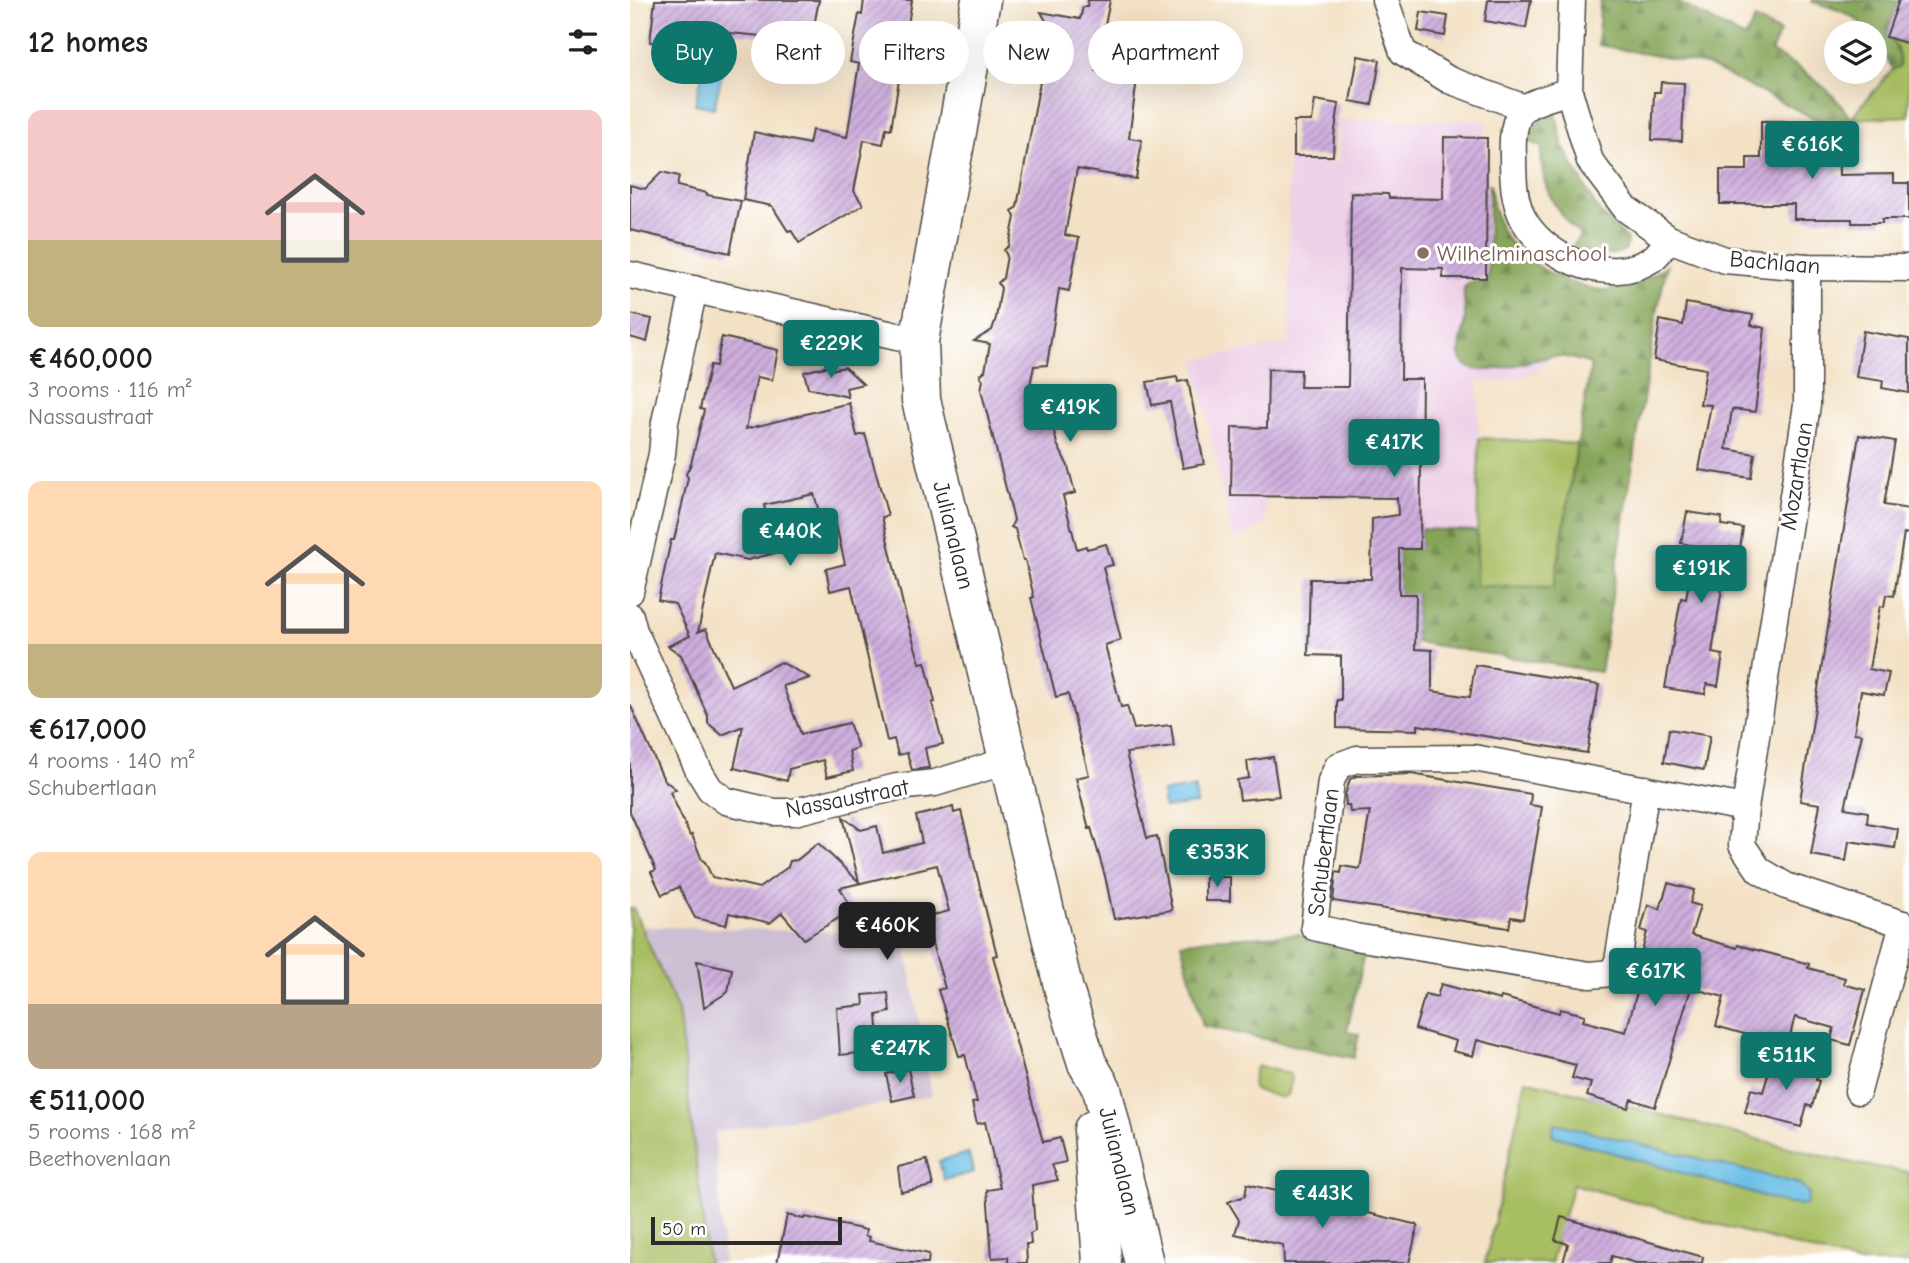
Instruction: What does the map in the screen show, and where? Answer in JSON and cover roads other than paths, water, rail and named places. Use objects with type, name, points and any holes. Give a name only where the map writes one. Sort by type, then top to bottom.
[{"type":"main road","name":"Julianalaan","points":[[981,0],[919,341],[921,400],[1064,990],[1087,1063],[1102,1089],[1144,1263]]},
{"type":"main road","name":"Julianalaan","points":[[1087,1063],[1085,1091],[1094,1132],[1102,1263]]},
{"type":"street","points":[[1385,0],[1403,52],[1449,80],[1525,108]]},
{"type":"street","name":"Bachlaan","points":[[1572,0],[1569,91],[1590,161],[1626,209],[1669,239],[1725,260],[1807,267],[1909,268]]},
{"type":"street","points":[[1569,91],[1525,108],[1518,119],[1514,134],[1515,191],[1524,220],[1538,239],[1576,264],[1613,269],[1630,267],[1652,259],[1669,239]]},
{"type":"street","name":"Mozartlaan","points":[[1807,267],[1807,405],[1745,808],[1742,845],[1759,870],[1786,886],[1906,925]]},
{"type":"street","points":[[630,275],[919,341]]},
{"type":"street","points":[[630,592],[662,454],[665,422],[694,289]]},
{"type":"street","name":"Nassaustraat","points":[[630,616],[634,631],[699,771],[710,789],[726,801],[763,810],[794,812],[897,787],[935,783],[1010,760]]},
{"type":"street","name":"Schubertlaan","points":[[1646,789],[1619,961],[1612,973],[1590,975],[1354,937],[1314,927],[1331,781],[1338,766],[1357,759],[1474,758],[1646,789],[1745,808]]},
{"type":"street","points":[[1858,1091],[1906,925]]},
{"type":"water","points":[[700,84],[720,84],[714,108],[695,104]]},
{"type":"water","points":[[1195,788],[1197,804],[1164,808],[1162,792]]},
{"type":"water","points":[[1555,1123],[1800,1184],[1809,1195],[1806,1205],[1789,1204],[1552,1135]]},
{"type":"water","points":[[968,1153],[974,1172],[944,1180],[939,1161]]},
{"type":"place","name":"Wilhelminaschool","points":[[1423,253]]}]
